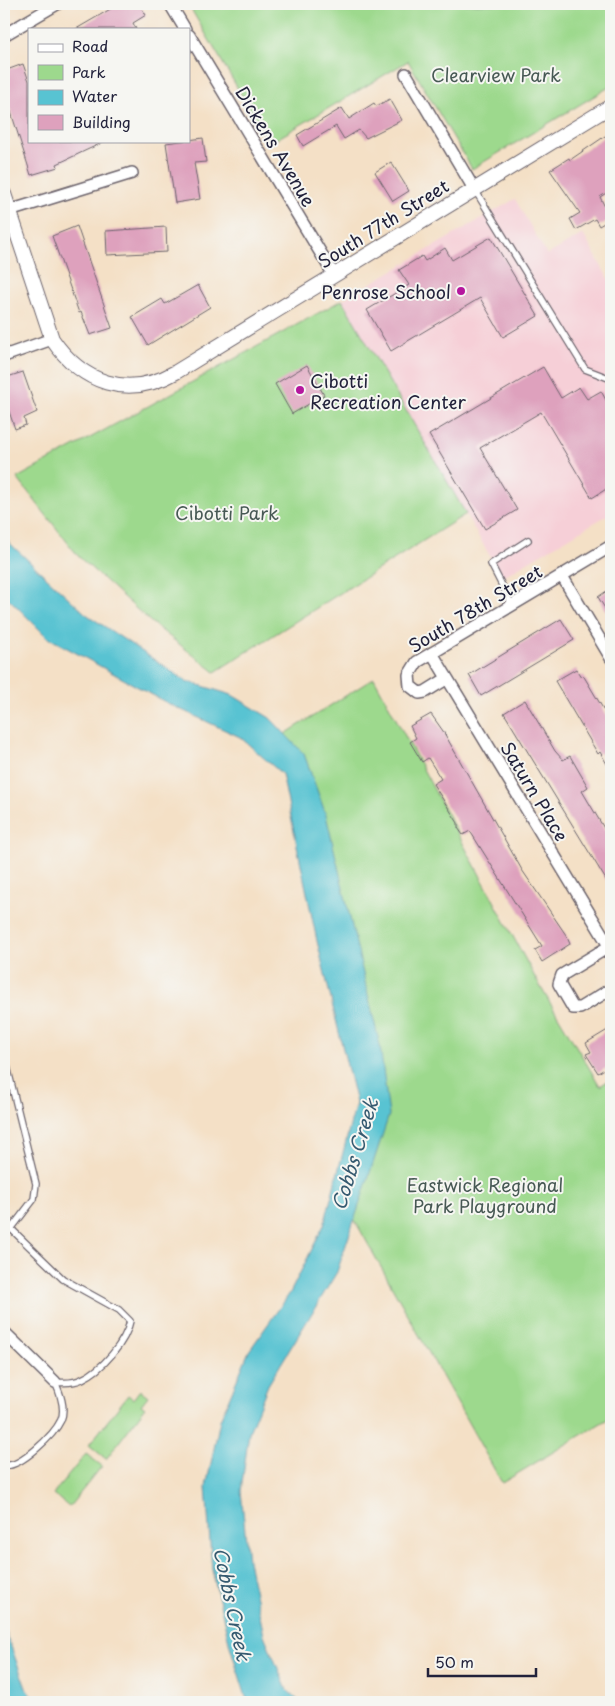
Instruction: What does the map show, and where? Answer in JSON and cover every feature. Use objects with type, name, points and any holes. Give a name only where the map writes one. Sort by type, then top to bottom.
[{"type":"street","points":[[4,35],[57,4]]},
{"type":"street","points":[[170,4],[184,28]]},
{"type":"street","name":"Dickens Avenue","points":[[190,37],[334,275]]},
{"type":"street","points":[[406,74],[474,189]]},
{"type":"street","name":"South 77th Street","points":[[4,194],[52,339],[62,354],[78,369],[108,382],[136,386],[158,382],[176,372],[611,106]]},
{"type":"street","points":[[9,211],[132,173]]},
{"type":"street","points":[[4,356],[52,339]]},
{"type":"street","name":"South 78th Street","points":[[446,679],[426,692],[418,693],[410,686],[408,675],[411,668],[432,653],[611,546]]},
{"type":"street","points":[[562,576],[611,658]]},
{"type":"street","name":"Saturn Place","points":[[432,653],[610,947],[562,975],[559,984],[574,1008],[580,1008],[611,989]]},
{"type":"street","points":[[4,1332],[55,1382]]},
{"type":"lane","points":[[474,189],[585,369],[611,379]]},
{"type":"lane","points":[[512,605],[491,564],[528,540]]},
{"type":"lane","points":[[4,1054],[36,1184],[34,1199],[11,1229]]},
{"type":"lane","points":[[4,1222],[63,1279],[119,1310],[130,1321],[128,1330],[123,1338],[94,1371],[81,1380],[55,1382],[61,1402],[60,1420],[30,1455],[16,1464],[4,1465]]},
{"type":"shaded area","points":[[515,199],[547,255],[583,234],[611,283],[611,513],[502,577],[342,300]]},
{"type":"green space","name":"Clearview Park","points":[[188,4],[611,4],[611,86],[472,169],[408,61],[270,143]]},
{"type":"green space","name":"Cibotti Park","points":[[342,300],[466,514],[215,672],[152,623],[79,557],[17,478]]},
{"type":"green space","name":"Eastwick Regional Park Playground","points":[[374,678],[537,981],[600,1086],[611,1079],[611,1417],[502,1483],[349,1210],[384,1093],[285,734]]},
{"type":"green space","points":[[140,1390],[148,1396],[141,1405],[145,1408],[106,1459],[89,1445],[128,1395],[133,1399]]},
{"type":"green space","points":[[86,1454],[102,1466],[69,1507],[53,1494]]},
{"type":"water","name":"Cobbs Creek","points":[[4,538],[86,614],[186,681],[232,695],[270,718],[304,754],[326,815],[380,1046],[389,1115],[337,1272],[268,1385],[249,1432],[241,1491],[248,1561],[264,1635],[287,1690],[300,1702],[249,1702],[247,1700],[230,1646],[212,1570],[206,1487],[220,1420],[249,1351],[290,1293],[324,1225],[356,1103],[317,941],[282,774],[240,737],[169,704],[47,637],[4,594]]},
{"type":"water","points":[[4,1627],[26,1688],[37,1702],[4,1702]]},
{"type":"building","points":[[119,4],[139,4],[146,15],[133,23],[136,28],[78,28]]},
{"type":"building","points":[[23,64],[28,78],[28,142],[104,142],[57,164],[58,167],[31,175],[4,90],[4,71]]},
{"type":"building","points":[[390,99],[402,120],[366,138],[359,130],[344,139],[336,126],[303,146],[297,135],[342,108],[349,119],[374,103],[376,106]]},
{"type":"building","points":[[611,132],[611,190],[600,197],[611,219],[599,226],[595,219],[576,230],[570,219],[580,213],[550,170],[569,158],[570,160]]},
{"type":"building","points":[[203,138],[206,162],[194,163],[200,199],[175,203],[166,143],[190,142],[190,140]]},
{"type":"building","points":[[391,162],[409,191],[393,201],[375,172]]},
{"type":"building","points":[[77,226],[112,328],[90,335],[81,312],[79,313],[52,236]]},
{"type":"building","points":[[166,227],[167,252],[107,255],[106,231]]},
{"type":"building","name":"Penrose School","points":[[491,237],[538,316],[503,337],[480,298],[391,351],[367,310],[409,285],[399,270],[422,256],[425,261],[445,248],[452,260]]},
{"type":"building","points":[[198,285],[210,307],[148,345],[132,317],[162,299],[165,304]]},
{"type":"building","name":"Cibotti Recreation Center","points":[[307,365],[324,395],[292,414],[275,384]]},
{"type":"building","points":[[543,367],[561,398],[579,387],[587,399],[601,391],[611,409],[611,486],[592,498],[541,412],[480,448],[517,510],[485,529],[429,435]]},
{"type":"building","points":[[23,372],[37,412],[24,418],[26,425],[15,429],[4,397],[4,378]]},
{"type":"building","points":[[611,588],[611,618],[598,597]]},
{"type":"building","points":[[561,619],[574,640],[481,696],[469,675]]},
{"type":"building","points":[[576,669],[581,677],[583,675],[611,722],[611,771],[600,752],[598,754],[555,681]]},
{"type":"building","points":[[525,700],[555,751],[563,760],[570,756],[588,787],[582,791],[611,840],[611,888],[504,713]]},
{"type":"building","points":[[431,714],[443,731],[522,870],[566,935],[570,944],[542,962],[535,950],[542,946],[470,831],[463,835],[458,828],[458,823],[433,784],[441,779],[428,758],[422,762],[410,742],[416,738],[410,726]]},
{"type":"building","points":[[611,1028],[611,1065],[598,1073],[586,1054],[591,1052],[586,1043]]},
{"type":"place","name":"Penrose School","points":[[461,291]]},
{"type":"place","name":"Cibotti Recreation Center","points":[[300,390]]}]
